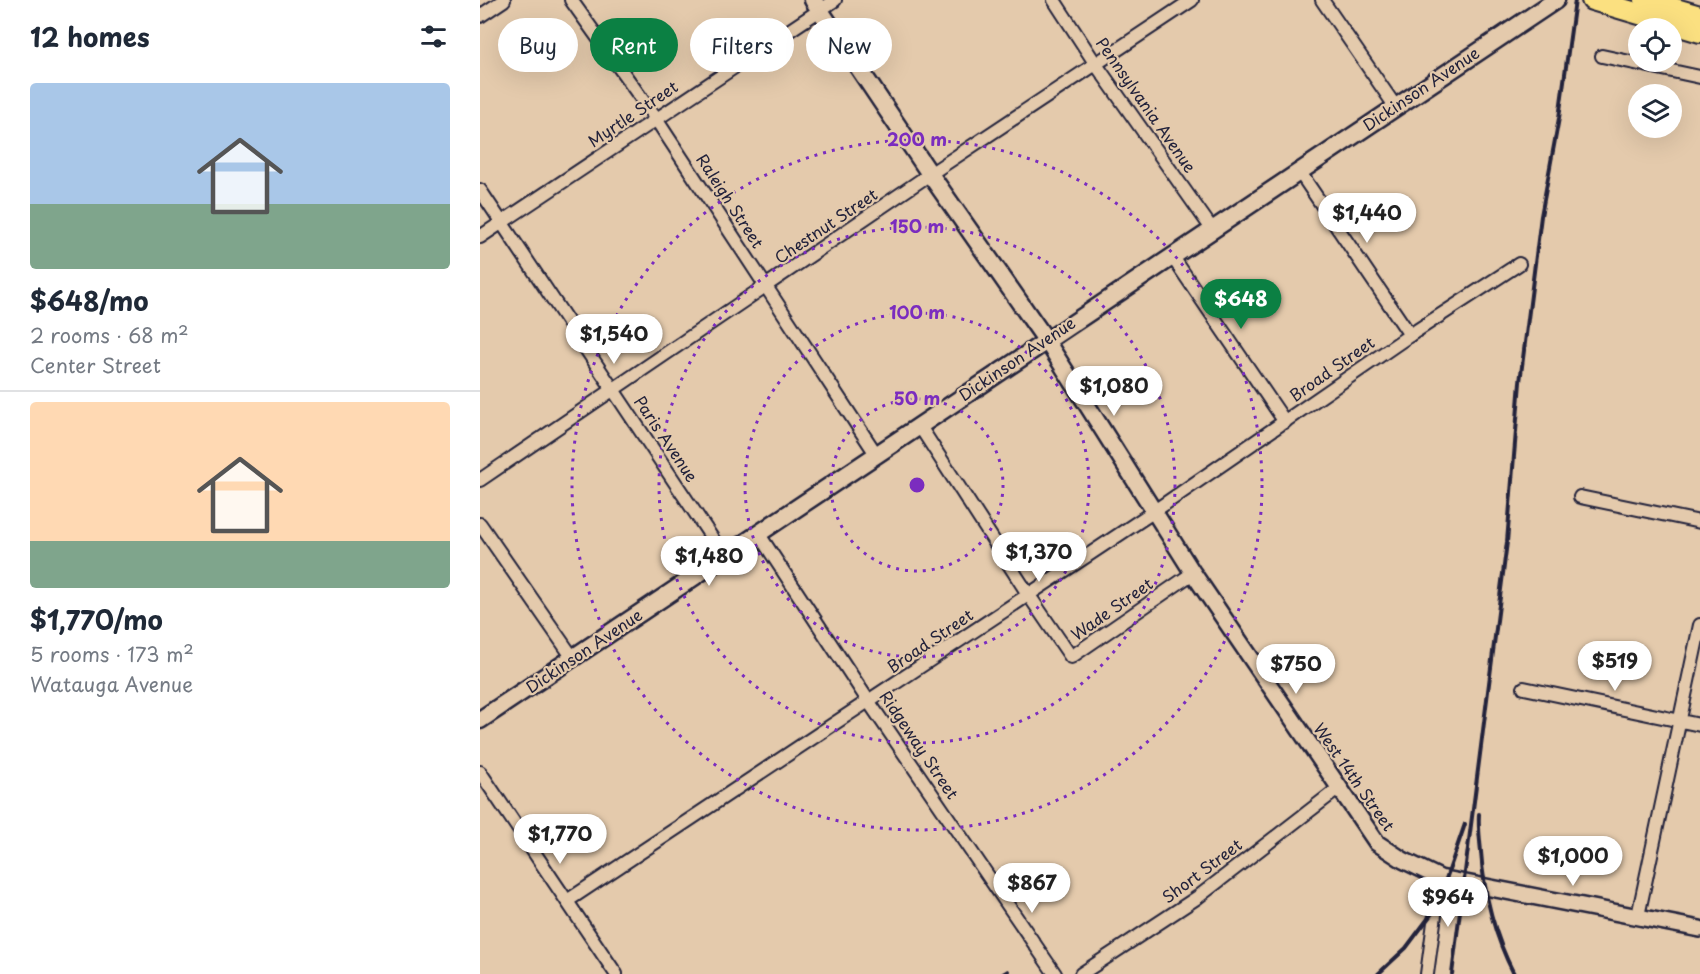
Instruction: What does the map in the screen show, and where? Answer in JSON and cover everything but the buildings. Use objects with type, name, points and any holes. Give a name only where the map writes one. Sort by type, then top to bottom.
[{"type":"main road","name":"Dickinson Avenue","points":[[480,720],[1556,0]]},
{"type":"main road","points":[[1592,0],[1700,16]]},
{"type":"main road","points":[[816,5],[1046,340]]},
{"type":"main road","points":[[1638,6],[1700,32]]},
{"type":"street","points":[[480,16],[504,0]]},
{"type":"street","name":"Raleigh Street","points":[[572,0],[656,119],[876,454]]},
{"type":"street","name":"Myrtle Street","points":[[480,237],[656,119],[816,5],[835,0]]},
{"type":"street","name":"Pennsylvania Avenue","points":[[1054,0],[1095,63],[1212,229]]},
{"type":"street","name":"Chestnut Street","points":[[480,480],[930,174],[1192,0]]},
{"type":"street","points":[[1322,0],[1395,106]]},
{"type":"street","points":[[1602,56],[1700,77]]},
{"type":"street","points":[[1299,171],[1410,335]]},
{"type":"street","name":"Paris Avenue","points":[[480,190],[724,556]]},
{"type":"street","points":[[1172,256],[1285,422]]},
{"type":"street","name":"Broad Street","points":[[567,902],[1153,512],[1410,335],[1519,264]]},
{"type":"street","name":"West 14th Street","points":[[1046,340],[1193,573],[1377,843],[1403,860],[1440,878],[1700,929]]},
{"type":"street","name":"Wade Street","points":[[919,425],[1071,657],[1193,573]]},
{"type":"street","points":[[1580,497],[1700,522]]},
{"type":"street","points":[[480,524],[573,658]]},
{"type":"street","name":"Ridgeway Street","points":[[758,533],[869,702],[1055,974]]},
{"type":"street","points":[[1638,916],[1700,624]]},
{"type":"street","points":[[1524,688],[1700,725]]},
{"type":"street","points":[[480,772],[616,974]]},
{"type":"street","name":"Short Street","points":[[1081,974],[1198,897],[1339,788]]},
{"type":"street","points":[[1427,974],[1440,878]]},
{"type":"railway","points":[[1452,974],[1507,542],[1520,382],[1541,216],[1559,118],[1575,0]]},
{"type":"railway","points":[[1479,814],[1482,868],[1487,900],[1501,945],[1514,974]]},
{"type":"railway","points":[[1378,974],[1406,948],[1436,908],[1465,824]]},
{"type":"railway","points":[[1003,974],[1008,971]]}]
